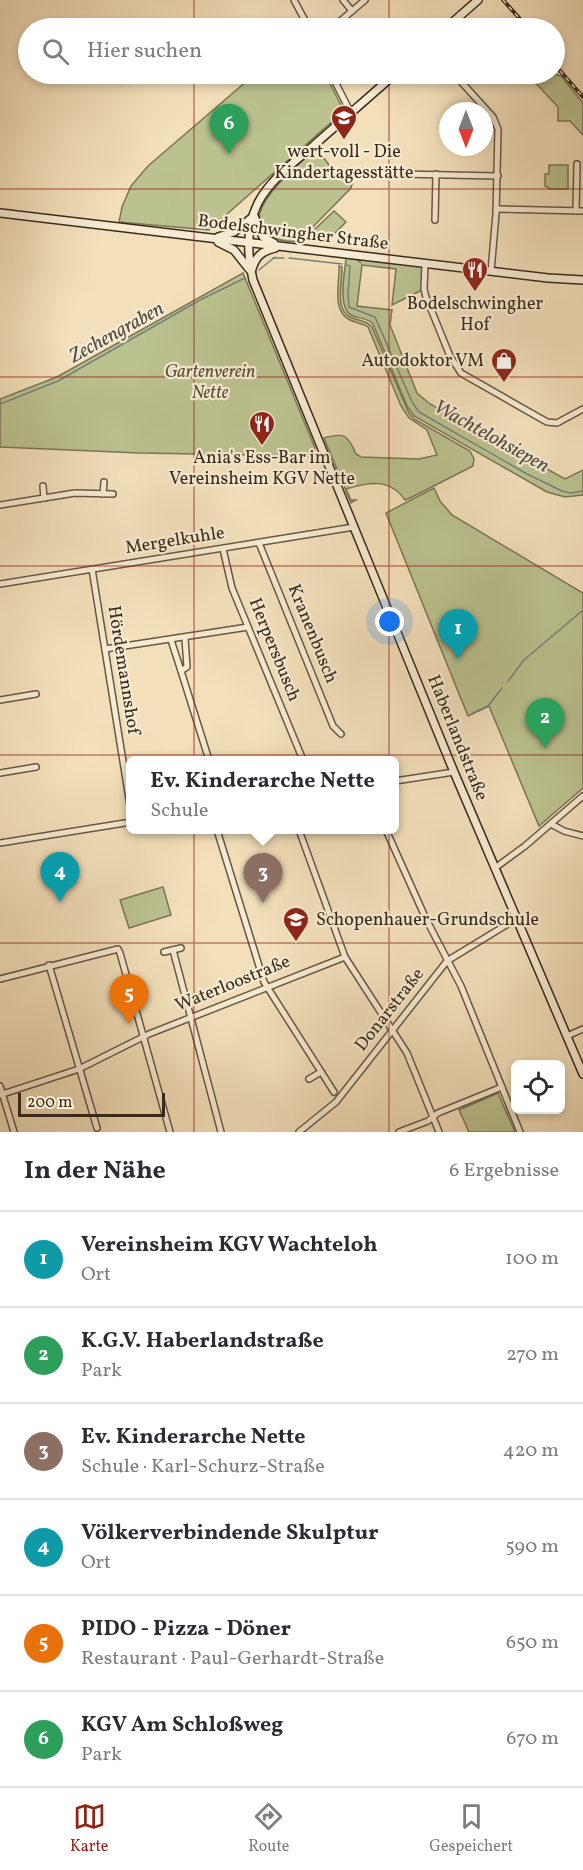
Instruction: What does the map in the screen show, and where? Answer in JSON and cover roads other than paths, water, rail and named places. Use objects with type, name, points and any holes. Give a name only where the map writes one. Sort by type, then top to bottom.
[{"type":"street","points":[[294,0],[304,18]]},
{"type":"street","points":[[343,0],[352,11]]},
{"type":"street","points":[[344,18],[365,0]]},
{"type":"street","points":[[457,18],[478,0]]},
{"type":"street","points":[[336,84],[351,113]]},
{"type":"street","points":[[209,238],[226,236],[254,216],[262,196],[277,179],[384,84]]},
{"type":"street","points":[[463,84],[496,122],[499,138],[491,271]]},
{"type":"street","points":[[496,209],[580,211],[577,164]]},
{"type":"street","points":[[400,174],[498,176]]},
{"type":"street","points":[[435,220],[436,174]]},
{"type":"street","name":"Bodelschwingher Straße","points":[[0,213],[425,264],[583,280]]},
{"type":"street","points":[[254,216],[263,237],[282,246]]},
{"type":"street","name":"Haberlandstraße","points":[[254,216],[248,242],[251,271],[303,406],[454,772],[583,1074]]},
{"type":"street","points":[[209,238],[234,250],[251,271],[256,258],[263,252],[282,246]]},
{"type":"street","points":[[425,264],[426,297],[450,356],[461,373],[547,422],[557,423],[583,409]]},
{"type":"street","points":[[104,482],[104,494]]},
{"type":"street","points":[[43,486],[44,498]]},
{"type":"street","points":[[0,505],[75,493],[113,494]]},
{"type":"street","name":"Mergelkuhle","points":[[0,584],[354,527]]},
{"type":"street","name":"Kranenbusch","points":[[259,543],[333,726],[341,734]]},
{"type":"street","name":"Herpersbusch","points":[[223,549],[229,578],[301,756]]},
{"type":"street","name":"Hördemannshof","points":[[92,569],[126,780]]},
{"type":"street","points":[[105,649],[248,627]]},
{"type":"street","points":[[182,671],[188,667],[185,638]]},
{"type":"street","points":[[171,640],[208,756]]},
{"type":"street","points":[[0,700],[36,694]]},
{"type":"street","points":[[0,773],[36,767]]},
{"type":"street","points":[[399,780],[454,772]]},
{"type":"street","points":[[495,868],[583,796]]},
{"type":"street","points":[[0,843],[126,823]]},
{"type":"street","points":[[551,824],[564,831],[583,836]]},
{"type":"street","points":[[218,834],[267,987],[334,1092]]},
{"type":"street","points":[[300,834],[345,957],[407,1053],[439,1132]]},
{"type":"street","points":[[388,834],[421,909],[461,986],[520,1132]]},
{"type":"street","name":"Donarstraße","points":[[299,1132],[336,1102],[447,961],[516,919]]},
{"type":"street","points":[[164,952],[181,948]]},
{"type":"street","points":[[0,979],[118,949],[170,1132]]},
{"type":"street","points":[[173,950],[221,1132]]},
{"type":"street","name":"Waterloostraße","points":[[1,1095],[79,1069],[144,1036],[345,957]]},
{"type":"street","points":[[49,966],[98,1128]]},
{"type":"street","points":[[567,1036],[583,1029]]},
{"type":"street","points":[[309,1078],[321,1071]]},
{"type":"street","points":[[0,1086],[14,1132]]},
{"type":"street","points":[[399,1132],[502,1087]]},
{"type":"waterway","name":"Wachtelohsiepen","points":[[259,270],[275,257]]},
{"type":"waterway","name":"Wachtelohsiepen","points":[[273,258],[284,258]]},
{"type":"waterway","name":"Wachtelohsiepen","points":[[289,258],[342,264]]},
{"type":"waterway","name":"Wachtelohsiepen","points":[[346,265],[350,266],[349,307],[375,317],[412,402],[419,412],[527,474],[562,491],[571,493],[583,491]]},
{"type":"waterway","name":"Zechengraben","points":[[0,404],[58,381],[200,300],[245,278]]},
{"type":"waterway","name":"Wachtelohsiepen","points":[[508,681],[524,660],[583,610]]},
{"type":"waterway","name":"Wachtelohsiepen","points":[[473,713],[488,706],[502,688]]},
{"type":"railway","points":[[503,0],[519,18]]},
{"type":"railway","points":[[565,77],[583,97]]},
{"type":"place","name":"wert-voll - Die Kindertagesstätte","points":[[344,141]]},
{"type":"place","name":"KGV Am Schloßweg","points":[[229,154]]},
{"type":"place","name":"Bodelschwingher Hof","points":[[475,293]]},
{"type":"place","name":"Autodoktor VM","points":[[504,384]]},
{"type":"place","name":"Ania's Ess-Bar im Vereinsheim KGV Nette","points":[[262,447]]},
{"type":"place","name":"Vereinsheim KGV Wachteloh","points":[[458,659]]},
{"type":"place","name":"K.G.V. Haberlandstraße","points":[[545,748]]},
{"type":"place","name":"Völkerverbindende Skulptur","points":[[60,902]]},
{"type":"place","name":"Ev. Kinderarche Nette","points":[[263,903]]},
{"type":"place","name":"Schopenhauer-Grundschule","points":[[296,943]]},
{"type":"place","name":"PIDO - Pizza - Döner","points":[[129,1024]]},
{"type":"park label","name":"Gartenverein Nette","points":[[210,382]]}]
